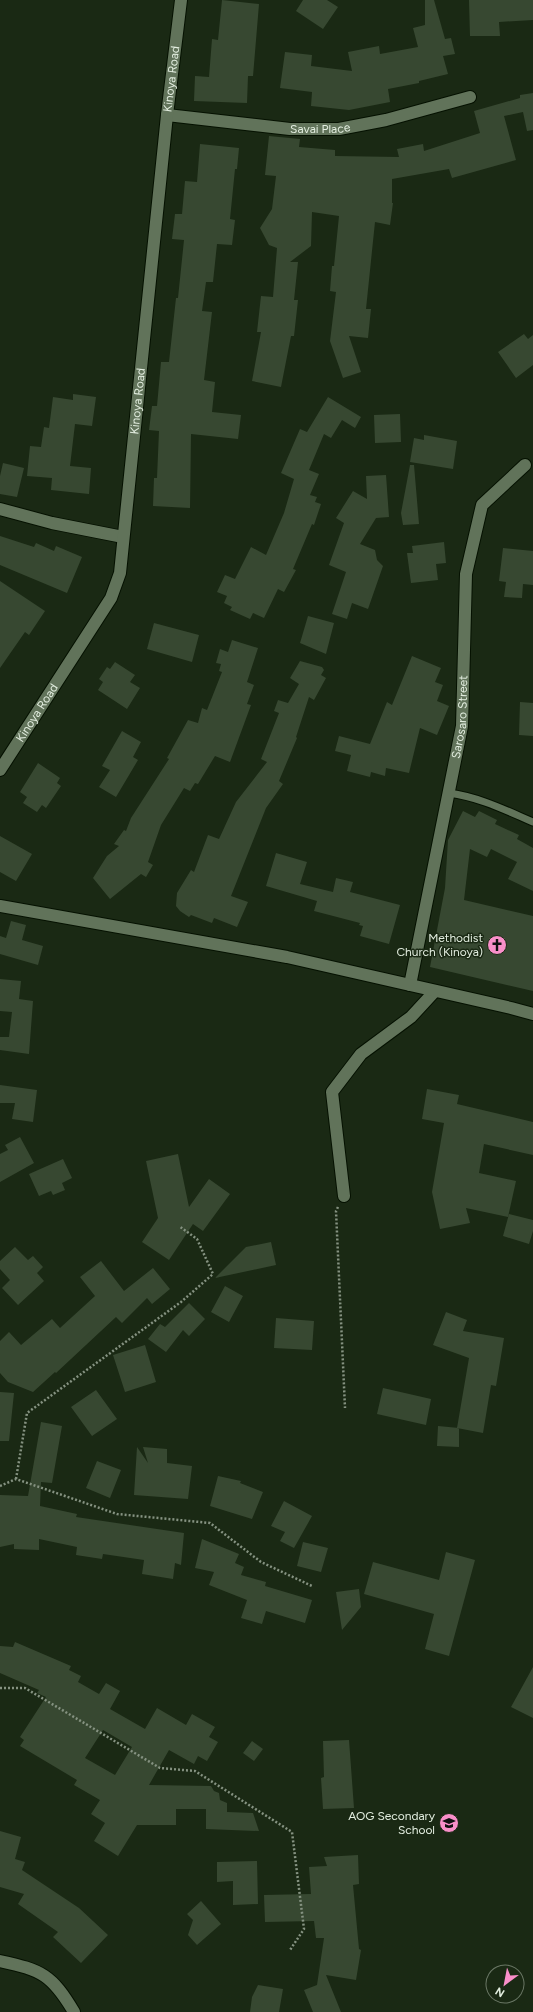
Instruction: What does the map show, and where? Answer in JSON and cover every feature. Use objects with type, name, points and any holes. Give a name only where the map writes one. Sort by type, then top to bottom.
[{"type":"street","name":"Kinoya Road","points":[[0,770],[111,598],[120,573],[167,115],[181,0]]},
{"type":"street","name":"Savai Place","points":[[167,115],[290,129],[339,129],[386,120],[470,97]]},
{"type":"street","name":"Sarosaro Street","points":[[410,985],[462,726],[466,574],[482,505],[525,465]]},
{"type":"street","points":[[0,509],[52,524],[124,537]]},
{"type":"street","points":[[0,906],[287,958],[533,1014]]},
{"type":"street","points":[[344,1196],[332,1092],[360,1054],[411,1017],[435,991]]},
{"type":"street","points":[[0,1962],[28,1967],[45,1976],[61,1991],[74,2012]]},
{"type":"lane","points":[[449,793],[467,796],[491,803],[533,822]]},
{"type":"path","points":[[344,1196],[336,1211],[345,1408]]},
{"type":"path","points":[[16,1479],[27,1412],[181,1302],[213,1274],[197,1239],[179,1226]]},
{"type":"path","points":[[0,1486],[16,1479],[117,1514],[210,1523],[261,1562],[312,1586]]},
{"type":"path","points":[[0,1688],[24,1688],[160,1768],[194,1771],[292,1832],[304,1929],[290,1950]]},
{"type":"building","points":[[222,0],[259,4],[253,76],[248,76],[247,103],[194,101],[195,76],[209,77],[212,39],[218,40]]},
{"type":"building","points":[[303,0],[327,0],[338,7],[323,29],[296,11]]},
{"type":"building","points":[[425,0],[434,0],[445,39],[451,38],[455,54],[443,56],[448,74],[419,81],[419,83],[388,89],[390,102],[349,110],[311,106],[312,92],[280,88],[285,52],[312,55],[311,66],[352,71],[348,52],[379,46],[380,54],[418,47],[413,28],[425,25]]},
{"type":"building","points":[[469,0],[533,0],[533,20],[499,22],[500,36],[470,36]]},
{"type":"building","points":[[533,93],[533,130],[527,131],[523,112],[504,116],[516,160],[452,178],[449,169],[392,179],[393,203],[390,225],[375,222],[366,309],[371,309],[368,338],[349,336],[361,372],[343,378],[330,341],[336,292],[330,291],[339,216],[312,212],[311,246],[290,262],[298,262],[294,300],[298,300],[294,336],[291,336],[281,387],[252,381],[261,332],[257,332],[261,296],[273,297],[277,248],[269,245],[260,228],[272,209],[276,176],[265,175],[269,136],[300,139],[299,147],[335,150],[335,156],[399,157],[397,149],[423,144],[424,151],[480,133],[474,111],[520,98],[520,95]]},
{"type":"building","points":[[200,144],[239,148],[237,169],[235,169],[230,219],[235,220],[232,245],[217,244],[213,282],[206,282],[202,311],[212,312],[204,380],[215,382],[212,412],[241,415],[238,439],[191,434],[190,508],[153,506],[154,478],[157,478],[159,431],[149,430],[152,406],[157,406],[161,362],[169,362],[184,240],[172,239],[175,214],[182,214],[185,181],[197,182]]},
{"type":"building","points":[[524,334],[528,339],[533,335],[533,365],[516,378],[498,352]]},
{"type":"building","points":[[73,394],[96,397],[92,426],[75,424],[70,466],[91,468],[89,494],[51,490],[52,478],[27,476],[30,446],[41,447],[44,427],[49,428],[53,397],[73,400]]},
{"type":"building","points":[[328,397],[361,417],[355,428],[342,420],[331,438],[324,434],[309,470],[319,474],[310,495],[317,497],[315,502],[321,504],[314,525],[312,524],[293,569],[296,570],[284,592],[278,589],[264,618],[253,613],[250,619],[230,610],[232,607],[224,603],[227,596],[217,592],[225,575],[235,579],[251,547],[266,555],[284,513],[294,479],[281,473],[300,429],[307,432]]},
{"type":"building","points":[[400,414],[401,442],[375,443],[374,415]]},
{"type":"building","points":[[424,435],[457,441],[453,469],[410,462],[414,438],[424,440]]},
{"type":"building","points":[[3,463],[24,468],[17,497],[0,494],[0,476]]},
{"type":"building","points":[[410,465],[414,465],[419,524],[403,525],[401,513]]},
{"type":"building","points":[[386,475],[389,517],[376,518],[360,544],[375,550],[377,560],[383,566],[368,609],[352,603],[347,619],[332,614],[346,572],[329,565],[344,523],[336,518],[353,491],[367,499],[366,476]]},
{"type":"building","points":[[0,536],[34,547],[36,543],[54,551],[56,546],[82,557],[67,593],[0,565]]},
{"type":"building","points":[[444,542],[446,563],[436,564],[438,580],[411,583],[407,553],[413,553],[412,546]]},
{"type":"building","points":[[503,548],[533,551],[533,585],[523,584],[522,598],[504,597],[506,582],[499,581]]},
{"type":"building","points":[[0,581],[45,611],[29,635],[25,632],[0,668]]},
{"type":"building","points":[[308,616],[334,623],[326,654],[300,643]]},
{"type":"building","points":[[154,623],[199,635],[192,662],[147,649]]},
{"type":"building","points":[[232,640],[258,648],[247,682],[254,685],[247,704],[251,705],[230,762],[215,756],[198,784],[195,783],[190,791],[184,788],[161,825],[148,862],[153,865],[146,877],[141,874],[110,899],[93,878],[107,856],[119,846],[114,844],[124,830],[126,831],[131,818],[169,759],[167,758],[188,720],[198,723],[202,708],[207,710],[222,672],[219,671],[221,664],[216,663],[220,649],[228,652]]},
{"type":"building","points":[[412,656],[441,668],[435,682],[443,685],[437,701],[449,706],[437,735],[420,728],[409,773],[386,768],[385,776],[371,772],[370,777],[347,771],[351,755],[335,751],[339,736],[370,744],[387,702],[392,705]]},
{"type":"building","points":[[300,661],[322,667],[324,670],[321,675],[326,678],[314,700],[309,697],[296,737],[297,738],[279,781],[283,784],[266,808],[231,896],[248,902],[237,927],[214,918],[212,923],[191,915],[189,917],[180,911],[176,906],[177,893],[191,870],[194,872],[208,835],[219,839],[236,802],[267,762],[261,759],[279,713],[274,711],[278,700],[288,703],[299,684],[290,678]]},
{"type":"building","points":[[115,662],[135,675],[130,682],[140,688],[127,709],[98,690],[103,682],[99,679],[107,667],[110,669]]},
{"type":"building","points":[[520,702],[533,703],[533,736],[519,735]]},
{"type":"building","points":[[122,731],[141,742],[133,757],[138,760],[116,797],[99,787],[110,770],[102,766]]},
{"type":"building","points":[[38,763],[60,778],[57,783],[61,786],[46,808],[42,805],[37,812],[23,803],[27,797],[20,792]]},
{"type":"building","points":[[463,811],[475,817],[479,811],[497,820],[495,824],[519,835],[517,839],[533,848],[533,891],[508,879],[517,862],[491,849],[487,857],[470,849],[464,900],[533,916],[533,991],[430,967],[445,888],[448,840]]},
{"type":"building","points":[[0,836],[32,854],[16,881],[0,872]]},
{"type":"building","points":[[276,853],[307,862],[300,884],[333,892],[336,878],[353,882],[350,892],[400,905],[389,944],[360,936],[363,926],[359,925],[360,923],[314,911],[317,901],[266,886]]},
{"type":"building","points":[[11,921],[26,925],[22,940],[43,946],[38,965],[0,954],[0,936],[6,938]]},
{"type":"building","points":[[0,979],[21,981],[19,999],[33,1001],[29,1054],[0,1050],[0,1037],[9,1037],[12,1012],[0,1011]]},
{"type":"building","points":[[0,1085],[37,1090],[33,1122],[12,1119],[15,1103],[0,1103]]},
{"type":"building","points":[[427,1089],[459,1095],[457,1104],[533,1122],[533,1155],[484,1144],[479,1173],[516,1181],[508,1217],[466,1208],[470,1223],[440,1229],[432,1192],[444,1123],[422,1119]]},
{"type":"building","points":[[20,1137],[34,1163],[0,1182],[0,1154],[8,1150],[5,1145]]},
{"type":"building","points":[[178,1154],[189,1207],[209,1179],[230,1194],[203,1231],[193,1224],[169,1260],[142,1242],[158,1218],[146,1161]]},
{"type":"building","points":[[63,1159],[72,1178],[62,1183],[65,1190],[53,1195],[51,1191],[39,1196],[29,1174]]},
{"type":"building","points":[[509,1214],[533,1220],[533,1231],[529,1244],[503,1236]]},
{"type":"building","points":[[271,1242],[276,1265],[215,1278],[246,1247]]},
{"type":"building","points":[[15,1247],[28,1260],[33,1256],[43,1267],[37,1273],[44,1281],[18,1305],[2,1288],[10,1280],[0,1269],[0,1261]]},
{"type":"building","points":[[101,1261],[124,1291],[153,1268],[170,1289],[152,1304],[147,1298],[122,1323],[116,1317],[56,1373],[55,1372],[33,1392],[8,1382],[0,1373],[0,1341],[9,1332],[21,1345],[52,1319],[60,1328],[95,1296],[80,1277]]},
{"type":"building","points":[[225,1286],[243,1296],[229,1322],[211,1312]]},
{"type":"building","points":[[189,1303],[205,1319],[189,1336],[183,1330],[166,1352],[148,1339],[160,1324],[165,1327]]},
{"type":"building","points":[[446,1312],[467,1320],[463,1331],[504,1338],[496,1386],[491,1385],[483,1433],[457,1428],[469,1358],[433,1345]]},
{"type":"building","points":[[276,1318],[314,1321],[312,1350],[274,1348]]},
{"type":"building","points":[[145,1345],[156,1382],[125,1392],[113,1355]]},
{"type":"building","points":[[383,1388],[431,1399],[426,1425],[377,1414]]},
{"type":"building","points":[[96,1390],[117,1419],[92,1436],[71,1407]]},
{"type":"building","points":[[0,1392],[14,1393],[9,1441],[0,1441]]},
{"type":"building","points":[[41,1422],[62,1426],[52,1483],[41,1482],[40,1506],[77,1514],[76,1517],[184,1533],[181,1565],[175,1563],[173,1579],[142,1574],[144,1560],[103,1554],[102,1559],[76,1555],[77,1547],[39,1539],[39,1550],[14,1549],[14,1544],[0,1547],[0,1495],[28,1496]]},
{"type":"building","points":[[438,1426],[459,1428],[459,1447],[437,1446]]},
{"type":"building","points":[[137,1447],[148,1463],[143,1447],[167,1449],[167,1463],[192,1466],[188,1499],[134,1495]]},
{"type":"building","points":[[97,1461],[121,1470],[110,1498],[86,1488]]},
{"type":"building","points":[[218,1476],[241,1481],[240,1483],[263,1492],[252,1519],[210,1506]]},
{"type":"building","points":[[284,1501],[312,1516],[294,1548],[280,1541],[285,1532],[271,1526]]},
{"type":"building","points":[[202,1539],[239,1554],[235,1563],[244,1567],[241,1575],[266,1582],[265,1586],[312,1600],[305,1623],[266,1611],[262,1624],[241,1618],[247,1600],[209,1585],[214,1572],[195,1568]]},
{"type":"building","points":[[303,1542],[328,1548],[321,1572],[297,1566]]},
{"type":"building","points":[[446,1552],[475,1560],[449,1656],[425,1649],[434,1614],[364,1594],[373,1562],[439,1580]]},
{"type":"building","points":[[359,1589],[361,1607],[342,1630],[336,1592]]},
{"type":"building","points":[[15,1642],[71,1666],[69,1670],[81,1676],[78,1682],[99,1694],[106,1683],[120,1691],[110,1709],[145,1729],[157,1708],[186,1725],[192,1714],[215,1727],[209,1737],[218,1742],[207,1761],[198,1756],[194,1764],[169,1750],[149,1785],[211,1786],[214,1791],[219,1793],[220,1800],[227,1803],[227,1812],[253,1813],[259,1831],[206,1829],[206,1809],[176,1809],[176,1825],[137,1825],[118,1856],[94,1841],[105,1823],[91,1814],[100,1800],[74,1785],[77,1780],[20,1746],[24,1740],[20,1737],[46,1697],[37,1693],[39,1690],[0,1673],[0,1646],[13,1647]],"holes":[[[103,1730],[132,1747],[115,1775],[85,1758]]]},
{"type":"building","points":[[533,1667],[533,1718],[511,1707]]},
{"type":"building","points":[[349,1740],[354,1808],[323,1809],[321,1778],[324,1777],[323,1741]]},
{"type":"building","points":[[252,1741],[263,1749],[254,1761],[243,1753]]},
{"type":"building","points":[[0,1831],[21,1837],[15,1859],[25,1862],[22,1870],[79,1908],[108,1935],[81,1963],[53,1937],[58,1932],[18,1904],[24,1894],[0,1887]]},
{"type":"building","points":[[358,1855],[359,1884],[353,1885],[359,1949],[361,1950],[356,1980],[326,1975],[341,2012],[313,2012],[304,1990],[317,1985],[324,1938],[316,1938],[314,1921],[265,1922],[264,1895],[311,1894],[309,1867],[327,1866],[324,1857]]},
{"type":"building","points":[[257,1861],[258,1904],[233,1905],[233,1881],[217,1882],[217,1862]]},
{"type":"building","points":[[201,1901],[221,1924],[197,1945],[188,1935],[193,1920],[187,1914]]},
{"type":"building","points":[[258,1985],[283,1989],[279,2012],[250,2012],[252,1997]]},
{"type":"place","name":"Methodist Church (Kinoya)","points":[[497,945]]},
{"type":"place","name":"AOG Secondary School","points":[[449,1823]]}]
